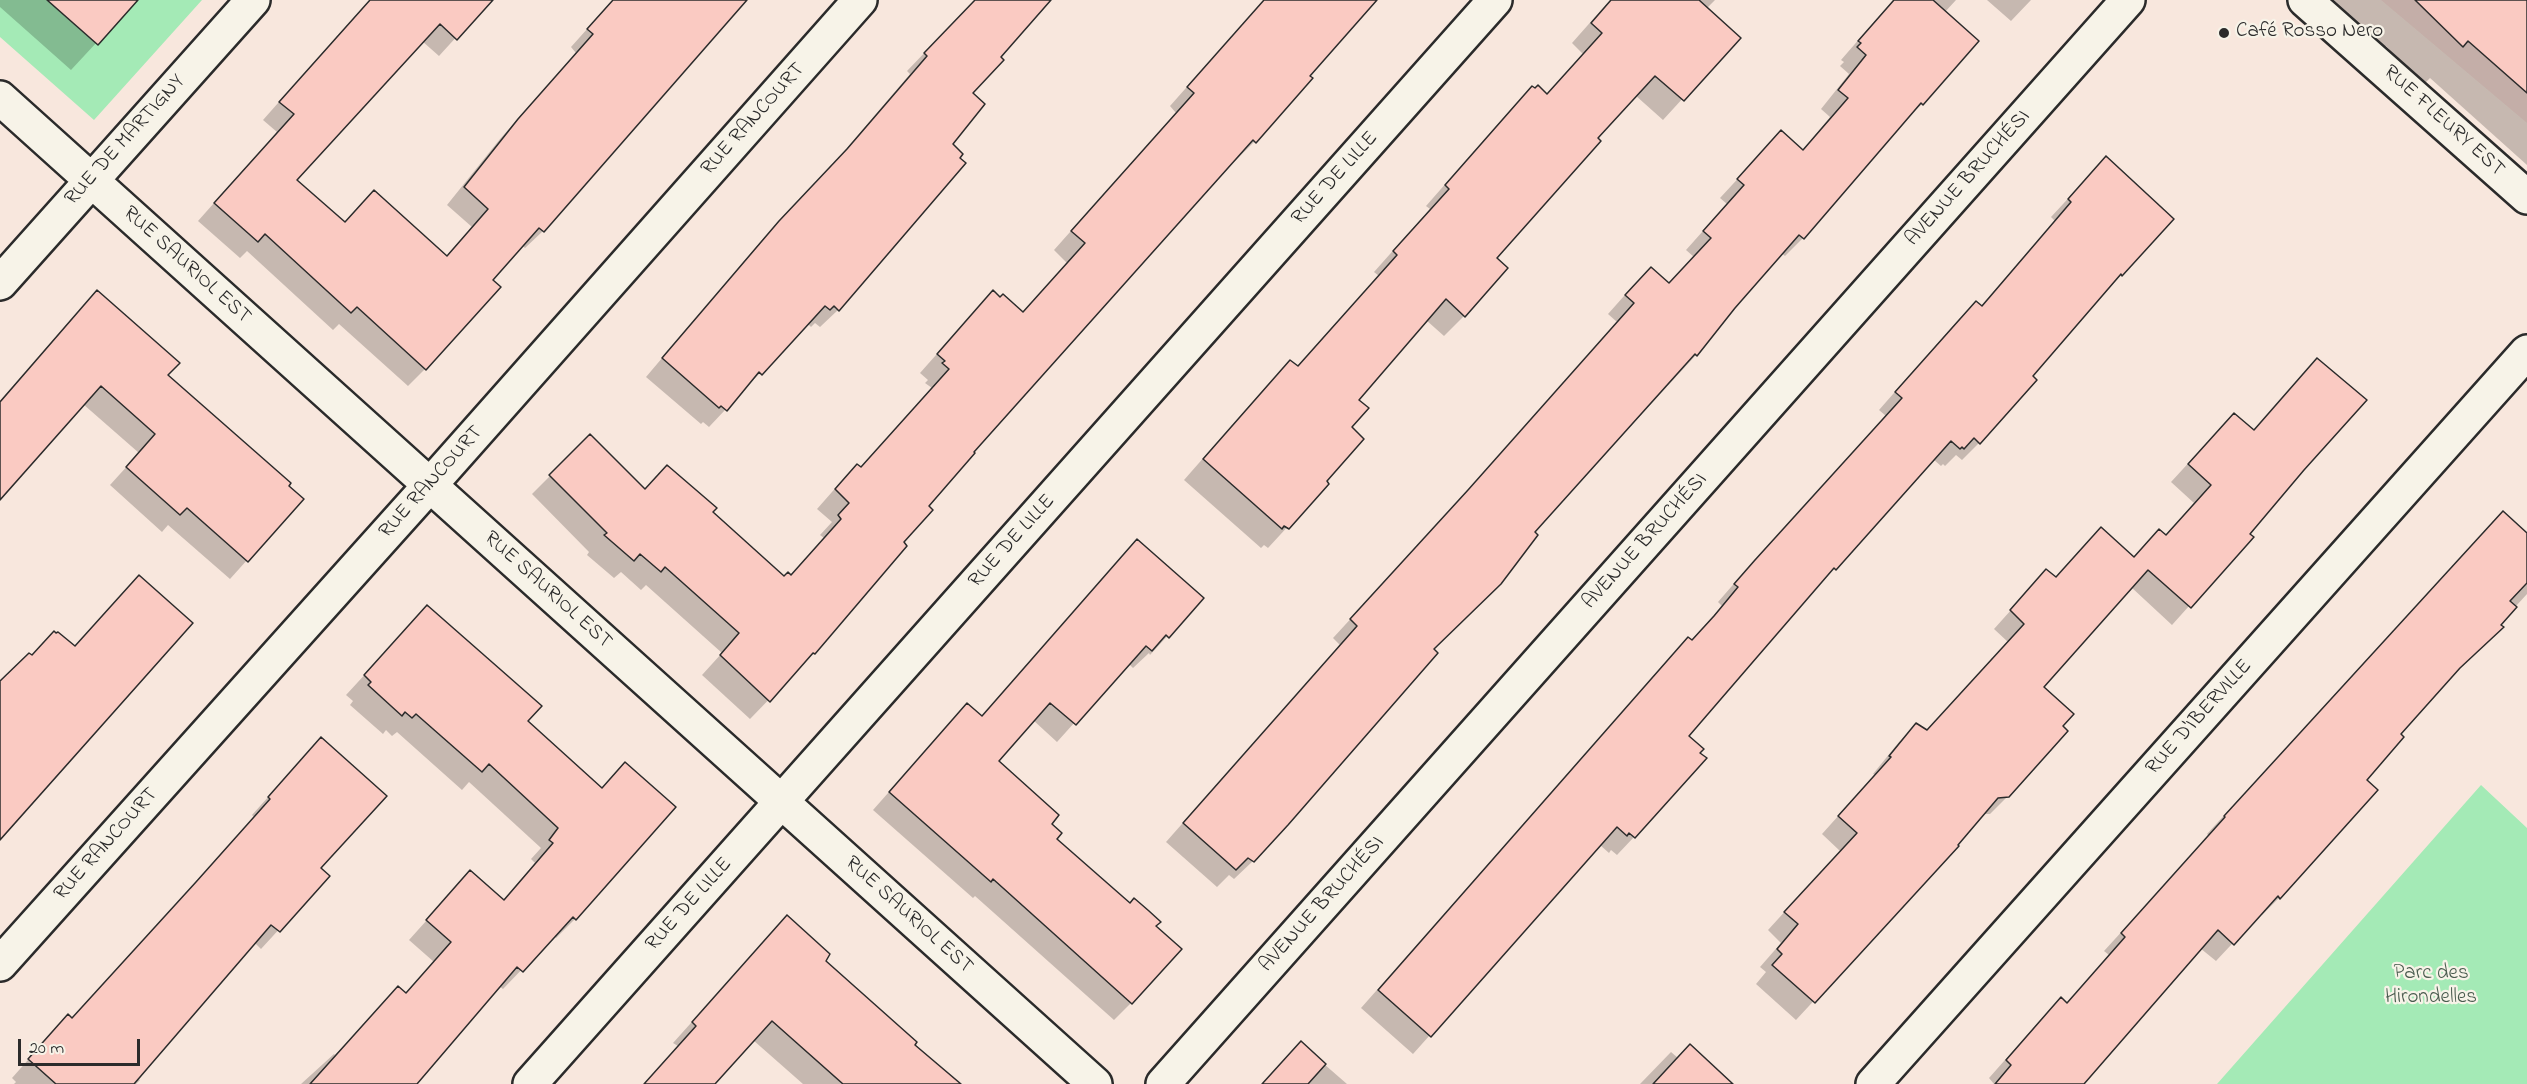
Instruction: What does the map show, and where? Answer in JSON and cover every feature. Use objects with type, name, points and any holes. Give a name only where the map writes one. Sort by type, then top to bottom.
[{"type":"street","name":"RUE DE MARTIGNY","points":[[0,283],[253,0]]},
{"type":"street","name":"RUE RANCOURT","points":[[0,964],[430,485],[860,0]]},
{"type":"street","name":"RUE DE LILLE","points":[[530,1084],[1495,0]]},
{"type":"street","name":"AVENUE BRUCHÉSI","points":[[1163,1084],[2128,0]]},
{"type":"street","name":"RUE FLEURY EST","points":[[2305,0],[2527,197]]},
{"type":"street","name":"RUE SAURIOL EST","points":[[0,98],[1095,1084]]},
{"type":"street","name":"RUE D'IBERVILLE","points":[[1873,1084],[2527,352]]},
{"type":"shaded area","points":[[2381,0],[2508,0],[2469,41],[2507,76],[2527,51],[2527,123]]},
{"type":"green space","points":[[0,0],[202,0],[94,120],[0,37]]},
{"type":"green space","name":"Parc des Hirondelles","points":[[2481,785],[2527,828],[2527,1084],[2217,1084]]},
{"type":"building","points":[[47,0],[138,0],[98,45]]},
{"type":"building","points":[[370,0],[493,0],[457,40],[440,24],[297,180],[345,222],[374,190],[447,256],[488,209],[464,187],[518,119],[593,34],[587,29],[613,0],[747,0],[544,232],[539,228],[493,280],[501,287],[426,370],[357,307],[351,313],[265,234],[258,242],[214,203],[294,114],[279,102]]},
{"type":"building","points":[[975,0],[1051,0],[1001,57],[1004,60],[973,93],[985,104],[953,144],[963,154],[960,158],[966,163],[839,311],[834,306],[830,310],[825,306],[762,375],[759,372],[727,411],[721,406],[719,408],[662,358],[779,221],[847,149],[927,56],[924,53]]},
{"type":"building","points":[[1264,0],[1377,0],[1310,76],[1313,78],[1256,143],[1253,140],[974,452],[929,506],[933,510],[904,542],[907,546],[815,654],[813,653],[770,702],[720,655],[739,633],[665,567],[661,572],[640,554],[634,561],[604,535],[607,533],[549,475],[590,434],[645,489],[667,465],[717,508],[713,512],[784,576],[788,572],[791,575],[841,519],[838,515],[849,503],[835,489],[857,464],[861,467],[949,369],[942,363],[945,361],[937,354],[993,290],[1000,297],[1003,294],[1023,312],[1085,243],[1071,231],[1194,93],[1187,87]]},
{"type":"building","points":[[1611,0],[1699,0],[1741,38],[1684,101],[1655,76],[1598,138],[1601,141],[1497,258],[1508,268],[1465,317],[1446,299],[1359,400],[1369,408],[1352,427],[1364,439],[1327,481],[1329,484],[1289,529],[1284,526],[1282,529],[1203,459],[1290,360],[1298,366],[1397,255],[1393,251],[1449,189],[1445,185],[1532,86],[1535,88],[1538,85],[1547,94],[1602,33],[1591,23]]},
{"type":"building","points":[[1894,0],[1933,0],[1979,41],[1923,105],[1921,103],[1804,239],[1799,235],[1735,308],[1697,356],[1695,354],[1535,532],[1538,535],[1501,584],[1434,649],[1438,653],[1288,825],[1254,862],[1248,858],[1236,870],[1183,823],[1357,626],[1350,619],[1634,303],[1625,295],[1651,267],[1669,283],[1711,238],[1703,231],[1744,185],[1737,179],[1781,130],[1803,150],[1848,98],[1838,90],[1866,55],[1857,47],[1861,43],[1858,41]]},
{"type":"building","points":[[2415,0],[2527,0],[2527,93],[2468,41],[2463,47]]},
{"type":"building","points":[[2106,156],[2174,219],[2122,276],[2121,274],[2033,376],[2037,380],[1980,444],[1974,438],[1964,449],[1962,447],[1960,449],[1951,441],[1836,570],[1834,568],[1689,736],[1704,749],[1700,753],[1707,758],[1635,838],[1629,833],[1627,836],[1617,827],[1431,1037],[1378,990],[1688,637],[1692,640],[1714,616],[1738,587],[1734,584],[1902,398],[1895,392],[1976,301],[1982,306],[2071,202],[2068,199]]},
{"type":"building","points":[[97,290],[180,363],[168,375],[291,483],[289,486],[304,499],[248,562],[187,508],[180,515],[126,467],[155,434],[101,386],[0,500],[0,402]]},
{"type":"building","points":[[2317,358],[2367,400],[2304,470],[2250,534],[2254,537],[2191,608],[2148,570],[2044,687],[2074,714],[2063,726],[2068,731],[2009,797],[1998,798],[1959,846],[1815,1003],[1772,965],[1782,954],[1777,949],[1798,924],[1784,912],[1857,833],[1838,816],[1891,757],[1889,756],[1916,723],[1927,730],[2024,624],[2010,610],[2046,569],[2056,577],[2101,527],[2134,557],[2159,529],[2166,535],[2211,485],[2188,464],[2234,413],[2254,430]]},
{"type":"building","points":[[2503,511],[2527,533],[2527,583],[2510,601],[2517,607],[2501,625],[2504,627],[2460,668],[2401,734],[2404,737],[2367,780],[2378,790],[2280,899],[2278,896],[2234,945],[2218,930],[2084,1084],[1995,1084],[2011,1065],[2006,1060],[2061,997],[2067,1003],[2125,937],[2121,933],[2224,816]]},
{"type":"building","points":[[1137,539],[1204,598],[1169,638],[1166,635],[1152,651],[1146,646],[1076,725],[1050,703],[999,761],[1059,815],[1052,824],[1062,833],[1057,839],[1130,903],[1134,898],[1149,911],[1161,922],[1156,926],[1182,949],[1132,1004],[993,879],[991,882],[889,792],[967,703],[982,716]]},
{"type":"building","points":[[139,575],[193,623],[0,840],[0,681],[29,653],[32,655],[54,631],[75,646]]},
{"type":"building","points":[[427,605],[542,706],[528,721],[602,788],[625,762],[676,807],[576,920],[573,917],[523,972],[517,967],[417,1084],[310,1084],[398,986],[406,993],[451,942],[426,920],[470,870],[504,900],[553,843],[549,840],[558,828],[489,764],[482,772],[416,714],[412,718],[405,712],[402,716],[368,685],[371,682],[364,675]]},
{"type":"building","points":[[321,737],[387,796],[321,868],[330,876],[280,932],[271,925],[134,1084],[56,1084],[28,1059],[68,1014],[72,1018],[196,882],[270,799],[268,797]]},
{"type":"building","points":[[787,915],[830,954],[826,961],[917,1042],[915,1045],[961,1084],[843,1084],[772,1021],[715,1084],[644,1084],[696,1026],[692,1022]]},
{"type":"building","points":[[1301,1041],[1326,1064],[1308,1084],[1262,1084]]},
{"type":"building","points":[[1690,1044],[1733,1084],[1653,1084]]},
{"type":"place","name":"Café Rosso Nero","points":[[2224,33]]}]
